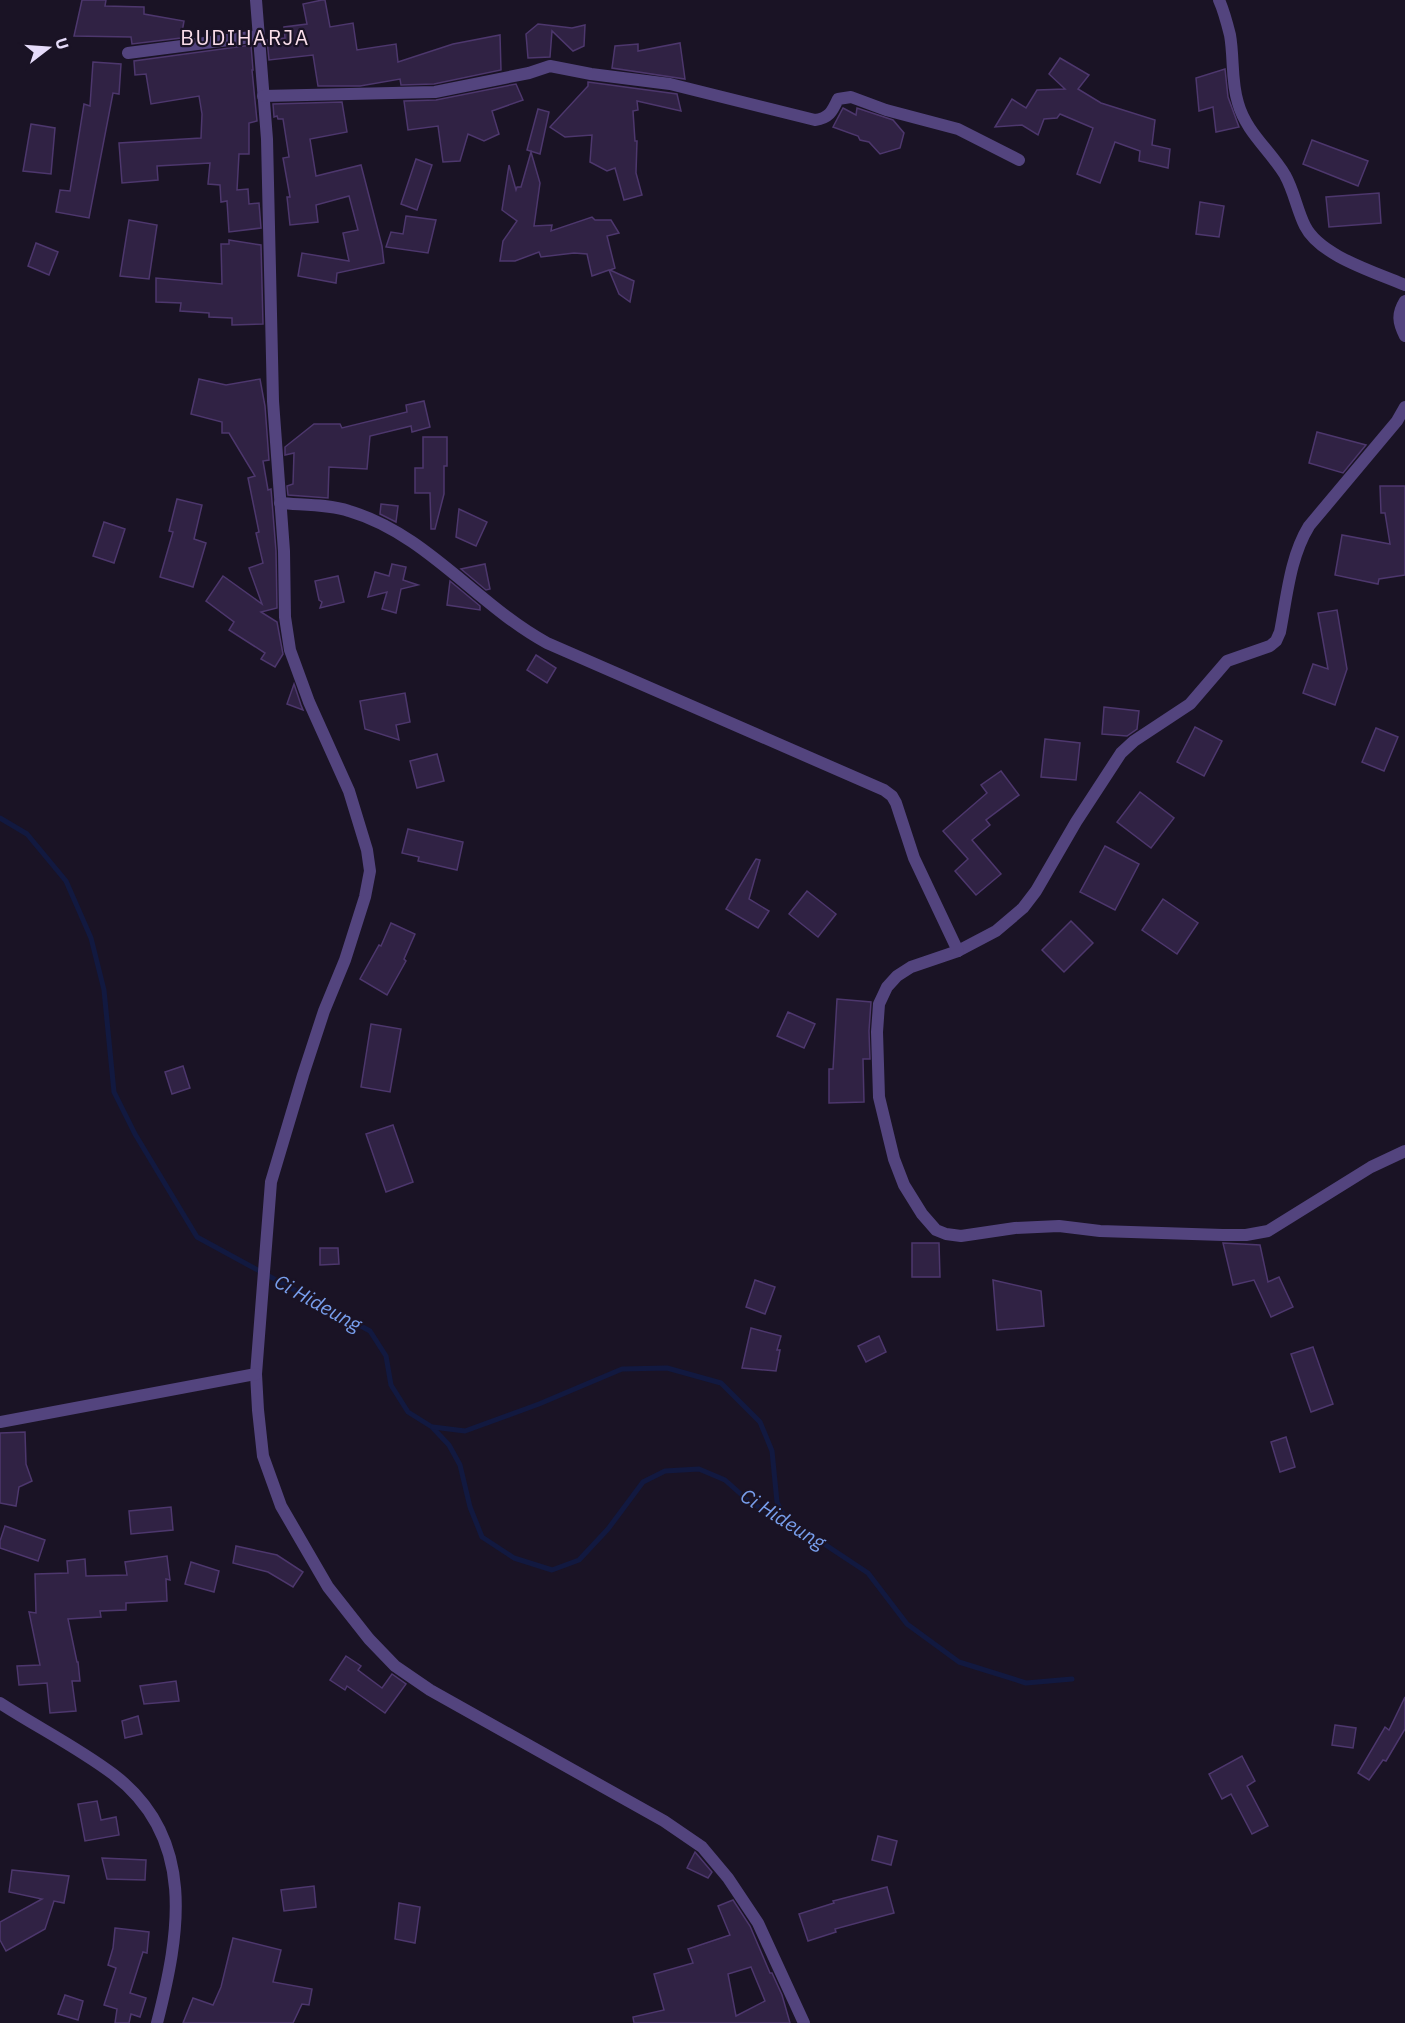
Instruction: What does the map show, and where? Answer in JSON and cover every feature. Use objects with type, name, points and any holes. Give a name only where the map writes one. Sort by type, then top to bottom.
[{"type":"street","points":[[256,0],[267,139],[273,401],[284,551],[285,617],[290,650],[309,702],[349,791],[367,850],[370,871],[365,897],[345,960],[324,1011],[271,1182],[256,1374],[264,1456],[281,1506],[328,1587],[369,1639],[395,1666],[430,1690],[664,1821],[702,1847],[728,1878],[758,1923],[804,2023]]},
{"type":"street","points":[[1220,0],[1230,36],[1237,102],[1245,122],[1286,176],[1304,225],[1313,240],[1330,252],[1405,285]]},
{"type":"street","points":[[128,53],[259,36]]},
{"type":"street","points":[[263,96],[435,92],[529,73],[550,66],[591,74],[670,84],[815,120],[825,119],[830,115],[838,99],[851,97],[886,110],[958,129],[1019,160]]},
{"type":"street","points":[[1405,301],[1399,312],[1400,325],[1405,336]]},
{"type":"street","points":[[1405,407],[1309,526],[1302,538],[1295,557],[1280,632],[1276,641],[1270,646],[1227,661],[1190,704],[1134,741],[1121,753],[1076,822],[1036,891],[1023,908],[996,931],[958,951],[911,967],[897,976],[887,987],[879,1004],[877,1032],[879,1096],[894,1159],[904,1185],[922,1214],[936,1230],[946,1234],[961,1236],[1015,1228],[1059,1226],[1100,1231],[1246,1235],[1268,1231],[1371,1167],[1405,1151]]},
{"type":"street","points":[[280,503],[349,511],[386,527],[416,544],[510,621],[547,643],[884,790],[892,796],[896,803],[914,858],[958,951]]},
{"type":"street","points":[[0,1422],[256,1374]]},
{"type":"street","points":[[0,1703],[114,1775],[144,1803],[160,1826],[172,1861],[177,1909],[171,1967],[158,2023]]},
{"type":"building","points":[[82,0],[106,0],[105,6],[144,7],[144,14],[184,21],[181,38],[132,44],[131,37],[74,36]]},
{"type":"building","points":[[325,0],[330,27],[353,23],[357,50],[396,44],[398,62],[453,44],[500,35],[501,70],[434,84],[401,85],[400,79],[360,86],[318,86],[313,55],[269,60],[267,40],[285,38],[284,27],[307,24],[303,4]]},
{"type":"building","points":[[538,24],[572,28],[585,25],[584,46],[573,51],[552,31],[550,57],[528,58],[526,34]]},
{"type":"building","points":[[680,43],[685,79],[612,68],[615,46],[638,44],[638,51]]},
{"type":"building","points":[[251,45],[257,121],[249,123],[249,154],[239,154],[237,190],[248,189],[249,204],[259,203],[261,228],[229,232],[227,201],[221,202],[220,185],[208,184],[210,163],[157,166],[158,180],[122,183],[119,143],[201,138],[202,114],[199,96],[151,104],[146,74],[135,75],[134,61]]},
{"type":"building","points":[[1060,58],[1089,75],[1078,89],[1101,103],[1155,120],[1152,145],[1170,149],[1168,168],[1139,161],[1140,151],[1115,142],[1100,183],[1077,174],[1093,128],[1060,114],[1057,118],[1044,119],[1038,135],[1022,125],[995,127],[1012,99],[1026,108],[1037,90],[1065,89],[1049,74]]},
{"type":"building","points":[[93,62],[121,64],[119,94],[113,93],[89,218],[56,212],[60,190],[70,191],[84,104],[90,106]]},
{"type":"building","points":[[1225,69],[1228,97],[1239,127],[1216,132],[1213,107],[1199,111],[1196,78]]},
{"type":"building","points":[[588,82],[677,94],[681,111],[637,101],[638,110],[633,111],[635,141],[637,141],[636,173],[642,195],[624,200],[615,168],[607,171],[590,162],[592,135],[565,137],[550,127],[588,86]]},
{"type":"building","points":[[516,84],[523,100],[492,111],[499,134],[484,141],[468,134],[460,161],[443,162],[438,126],[408,130],[404,101],[436,100]]},
{"type":"building","points":[[342,102],[347,132],[310,139],[316,176],[361,165],[382,246],[384,263],[337,273],[336,283],[298,276],[302,253],[349,261],[343,233],[358,230],[349,196],[316,205],[318,222],[290,225],[287,197],[290,197],[283,158],[289,157],[283,119],[274,117],[273,104]]},
{"type":"building","points":[[843,108],[856,115],[857,108],[893,120],[904,133],[900,148],[880,154],[869,142],[833,127]]},
{"type":"building","points":[[538,109],[549,112],[540,154],[527,150]]},
{"type":"building","points":[[31,124],[55,128],[51,174],[23,171]]},
{"type":"building","points":[[1312,140],[1368,161],[1358,186],[1303,164]]},
{"type":"building","points":[[531,152],[540,183],[534,226],[552,225],[551,231],[592,217],[595,220],[611,220],[619,233],[607,236],[615,268],[610,270],[634,281],[630,302],[619,294],[609,270],[592,276],[587,254],[574,253],[541,257],[539,252],[515,261],[500,261],[503,241],[517,221],[502,210],[509,165],[516,190],[517,187],[521,187]]},
{"type":"building","points":[[416,159],[432,165],[417,210],[401,204]]},
{"type":"building","points":[[1379,193],[1381,223],[1329,227],[1326,197]]},
{"type":"building","points":[[1200,202],[1224,206],[1219,237],[1196,234]]},
{"type":"building","points":[[406,216],[436,220],[428,253],[386,247],[391,232],[403,234]]},
{"type":"building","points":[[129,220],[157,225],[149,279],[120,276]]},
{"type":"building","points":[[229,240],[261,245],[263,324],[232,325],[232,318],[209,317],[209,313],[180,311],[181,303],[156,302],[156,278],[222,284],[221,244],[229,244]]},
{"type":"building","points":[[36,243],[58,252],[49,275],[28,266]]},
{"type":"building","points":[[199,379],[226,385],[260,379],[265,406],[269,460],[263,461],[268,490],[271,489],[276,551],[277,608],[261,612],[277,622],[283,654],[275,667],[261,659],[265,653],[229,630],[234,622],[206,601],[223,576],[262,604],[249,568],[263,563],[248,478],[255,476],[229,433],[222,433],[222,422],[191,414]]},
{"type":"building","points":[[424,401],[430,427],[412,432],[411,426],[370,436],[367,469],[329,467],[328,498],[288,495],[287,486],[293,484],[294,453],[285,455],[285,447],[314,424],[340,424],[342,428],[407,412],[406,405]]},
{"type":"building","points":[[1317,432],[1366,445],[1343,473],[1309,463]]},
{"type":"building","points":[[423,437],[447,437],[444,494],[435,529],[431,529],[430,493],[415,493],[415,468],[423,468]]},
{"type":"building","points":[[1380,486],[1405,486],[1405,575],[1379,579],[1378,584],[1335,575],[1342,535],[1390,544],[1385,513],[1381,513]]},
{"type":"building","points":[[177,499],[202,505],[194,539],[206,543],[193,587],[160,577],[173,532],[169,531]]},
{"type":"building","points":[[381,504],[398,506],[396,522],[380,514]]},
{"type":"building","points":[[459,509],[487,522],[476,546],[456,537]]},
{"type":"building","points":[[104,522],[125,529],[114,563],[93,556]]},
{"type":"building","points":[[392,564],[406,567],[403,580],[418,585],[401,589],[396,613],[382,609],[387,592],[368,597],[375,572],[389,576]]},
{"type":"building","points":[[485,564],[490,589],[486,590],[461,569]]},
{"type":"building","points":[[338,576],[344,602],[320,608],[322,602],[319,600],[315,581]]},
{"type":"building","points":[[450,581],[480,606],[480,610],[447,605]]},
{"type":"building","points":[[1337,610],[1347,669],[1335,705],[1303,693],[1313,664],[1328,669],[1318,613]]},
{"type":"building","points":[[536,655],[556,668],[547,683],[527,670]]},
{"type":"building","points":[[294,684],[301,705],[303,710],[287,704]]},
{"type":"building","points":[[405,693],[410,722],[396,725],[399,740],[365,729],[360,701]]},
{"type":"building","points":[[1104,707],[1139,711],[1137,729],[1127,736],[1102,734]]},
{"type":"building","points":[[1195,727],[1222,741],[1204,776],[1177,762]]},
{"type":"building","points":[[1376,728],[1398,737],[1384,771],[1362,762]]},
{"type":"building","points":[[1045,739],[1080,743],[1076,780],[1041,777]]},
{"type":"building","points":[[437,754],[444,781],[417,788],[410,761]]},
{"type":"building","points":[[1001,771],[1019,795],[986,820],[990,825],[972,840],[1001,874],[976,895],[955,871],[968,859],[943,831],[987,793],[981,785]]},
{"type":"building","points":[[1140,792],[1174,818],[1151,848],[1117,822]]},
{"type":"building","points":[[408,829],[463,842],[457,870],[418,861],[419,857],[402,853]]},
{"type":"building","points":[[1105,846],[1139,864],[1115,910],[1080,892]]},
{"type":"building","points":[[756,859],[760,860],[749,899],[769,911],[758,928],[726,909]]},
{"type":"building","points":[[807,891],[836,914],[818,937],[789,914]]},
{"type":"building","points":[[1163,899],[1198,923],[1177,954],[1142,930]]},
{"type":"building","points":[[1071,921],[1093,943],[1064,972],[1042,950]]},
{"type":"building","points":[[391,923],[415,934],[404,959],[406,961],[387,995],[360,979],[379,945],[381,946]]},
{"type":"building","points":[[837,999],[871,1002],[870,1059],[863,1059],[864,1102],[829,1103],[829,1069],[833,1069]]},
{"type":"building","points":[[788,1012],[815,1024],[804,1048],[777,1036]]},
{"type":"building","points":[[371,1024],[401,1029],[390,1092],[361,1087]]},
{"type":"building","points":[[183,1066],[190,1088],[172,1094],[165,1072]]},
{"type":"building","points":[[393,1125],[413,1182],[386,1192],[366,1134]]},
{"type":"building","points":[[912,1243],[939,1243],[940,1277],[912,1277]]},
{"type":"building","points":[[1223,1243],[1260,1245],[1268,1282],[1279,1277],[1293,1307],[1271,1317],[1254,1280],[1233,1285]]},
{"type":"building","points":[[320,1248],[338,1248],[339,1264],[320,1265]]},
{"type":"building","points":[[755,1280],[775,1287],[765,1314],[746,1307]]},
{"type":"building","points":[[993,1280],[1041,1291],[1044,1326],[997,1330]]},
{"type":"building","points":[[751,1328],[781,1336],[777,1350],[780,1350],[776,1371],[742,1368]]},
{"type":"building","points":[[879,1336],[886,1352],[866,1362],[858,1346]]},
{"type":"building","points":[[1313,1347],[1333,1404],[1311,1412],[1291,1354]]},
{"type":"building","points":[[25,1432],[26,1464],[32,1481],[19,1487],[16,1506],[0,1503],[0,1433]]},
{"type":"building","points":[[1286,1437],[1295,1467],[1280,1472],[1271,1442]]},
{"type":"building","points":[[171,1507],[173,1530],[131,1534],[129,1511]]},
{"type":"building","points":[[5,1526],[45,1540],[38,1561],[0,1548]]},
{"type":"building","points":[[236,1546],[277,1555],[303,1572],[293,1587],[268,1572],[233,1563]]},
{"type":"building","points":[[167,1556],[170,1580],[166,1579],[167,1601],[126,1603],[126,1610],[100,1611],[101,1617],[68,1619],[80,1681],[72,1681],[76,1711],[50,1713],[47,1683],[19,1685],[17,1666],[40,1665],[29,1612],[36,1613],[35,1574],[68,1573],[67,1561],[85,1559],[86,1576],[127,1575],[125,1562]]},
{"type":"building","points":[[191,1562],[219,1571],[214,1592],[185,1584]]},
{"type":"building","points":[[346,1656],[361,1666],[358,1670],[382,1688],[392,1674],[406,1684],[385,1713],[347,1686],[345,1690],[330,1680]]},
{"type":"building","points":[[176,1681],[179,1701],[144,1704],[140,1686]]},
{"type":"building","points":[[1405,1697],[1405,1729],[1386,1761],[1383,1760],[1369,1780],[1358,1773],[1385,1727],[1389,1730]]},
{"type":"building","points":[[138,1716],[142,1734],[125,1738],[122,1721]]},
{"type":"building","points":[[1335,1725],[1356,1728],[1353,1748],[1332,1745]]},
{"type":"building","points":[[1242,1756],[1255,1781],[1247,1786],[1268,1826],[1252,1834],[1231,1794],[1222,1799],[1209,1774]]},
{"type":"building","points":[[97,1801],[101,1820],[116,1817],[119,1835],[85,1841],[78,1804]]},
{"type":"building","points":[[878,1836],[897,1841],[891,1865],[872,1860]]},
{"type":"building","points":[[695,1852],[712,1872],[708,1878],[687,1868]]},
{"type":"building","points":[[102,1858],[146,1860],[145,1880],[107,1879]]},
{"type":"building","points":[[12,1870],[69,1876],[64,1903],[54,1901],[45,1929],[6,1951],[0,1940],[0,1922],[42,1899],[9,1892]]},
{"type":"building","points":[[314,1886],[316,1907],[284,1911],[281,1890]]},
{"type":"building","points":[[887,1887],[894,1913],[835,1929],[836,1932],[808,1941],[799,1914],[834,1903],[833,1901]]},
{"type":"building","points":[[733,1900],[750,1926],[782,1995],[790,2023],[634,2023],[633,2017],[664,2010],[654,1974],[693,1963],[688,1949],[730,1935],[718,1906]],"holes":[[[751,1967],[765,2001],[736,2016],[728,1974]]]},
{"type":"building","points":[[399,1903],[420,1907],[415,1943],[395,1939]]},
{"type":"building","points":[[115,1928],[149,1932],[147,1953],[143,1952],[130,1993],[146,1998],[140,2017],[131,2014],[129,2023],[115,2023],[117,2009],[104,2005],[116,1968],[108,1965]]},
{"type":"building","points":[[233,1938],[281,1950],[273,1982],[312,1989],[309,2005],[302,2004],[293,2023],[183,2023],[193,1998],[213,2005],[221,1987]]},
{"type":"building","points":[[65,1995],[83,2001],[78,2020],[58,2014]]},
{"type":"waterway","name":"Ci Hideung","points":[[0,818],[27,834],[66,881],[91,938],[104,990],[114,1092],[135,1134],[197,1237],[370,1331],[386,1356],[391,1385],[408,1412],[432,1427],[449,1445],[460,1465],[470,1507],[482,1537],[514,1558],[552,1570],[579,1560],[608,1529],[643,1482],[665,1471],[699,1469],[725,1480],[752,1504],[785,1518],[868,1573],[907,1624],[959,1662],[1026,1683],[1072,1679]]},
{"type":"waterway","points":[[433,1427],[465,1431],[539,1404],[622,1369],[667,1368],[721,1383],[760,1422],[772,1451],[777,1502],[785,1518]]},
{"type":"district","name":"BUDIHARJA","points":[[245,38]]}]
